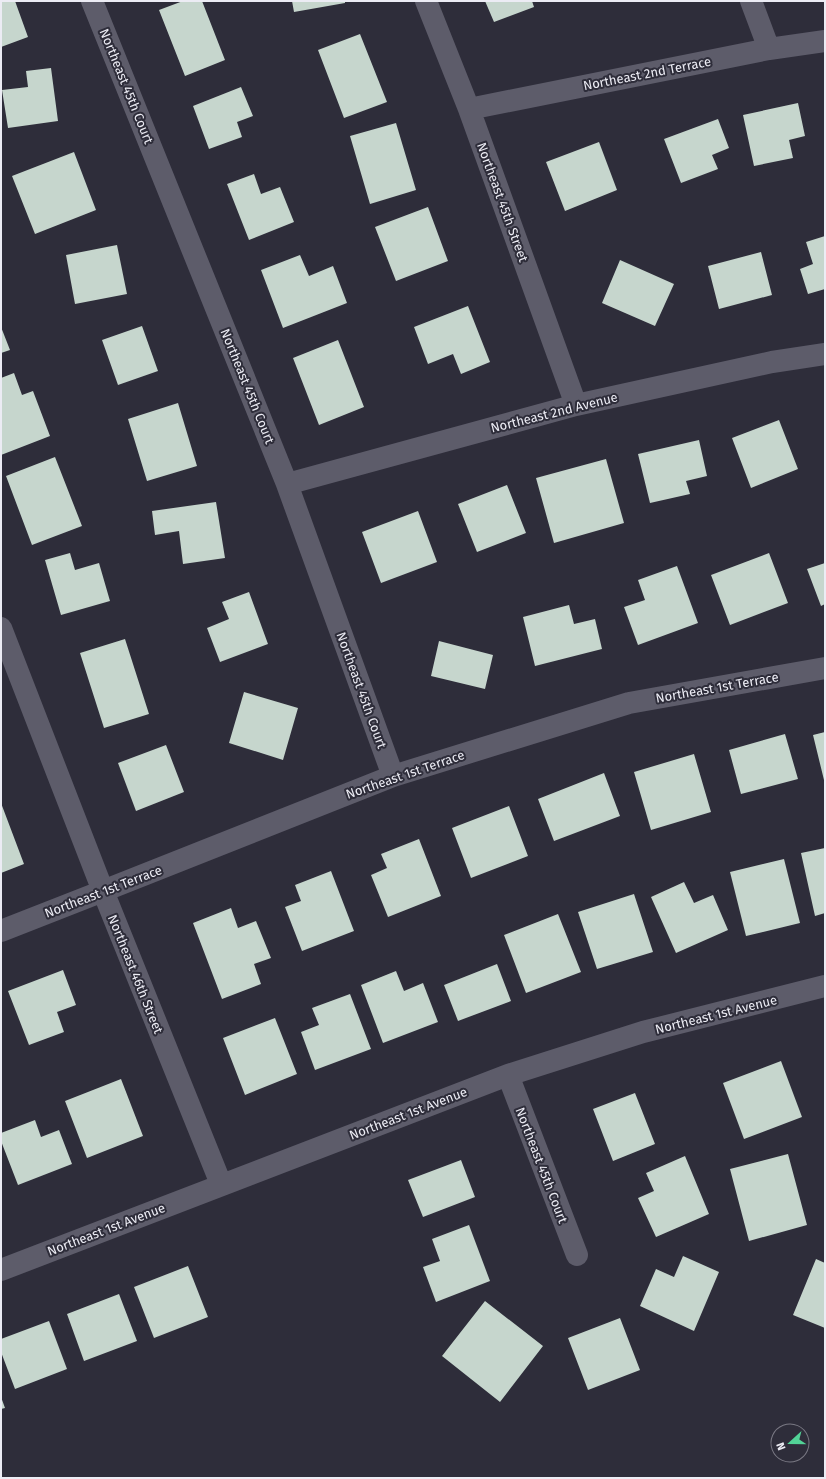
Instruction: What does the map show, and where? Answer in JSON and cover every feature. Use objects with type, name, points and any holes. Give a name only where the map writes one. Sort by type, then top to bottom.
[{"type":"street","name":"Northeast 45th Court","points":[[92,1],[287,484],[393,776]]},
{"type":"street","name":"Northeast 45th Street","points":[[426,1],[469,109],[576,405]]},
{"type":"street","points":[[751,1],[769,49]]},
{"type":"street","name":"Northeast 2nd Terrace","points":[[469,109],[769,49],[825,41]]},
{"type":"street","name":"Northeast 2nd Avenue","points":[[287,484],[576,405],[772,362],[825,354]]},
{"type":"street","name":"Northeast 46th Street","points":[[1,628],[103,891],[222,1184]]},
{"type":"street","name":"Northeast 1st Terrace","points":[[1,931],[393,776],[629,703],[825,668]]},
{"type":"street","name":"Northeast 1st Avenue","points":[[1,1270],[508,1075],[643,1032],[825,986]]},
{"type":"street","name":"Northeast 45th Court","points":[[508,1075],[577,1255]]},
{"type":"building","points":[[1,1],[15,1],[28,37],[1,47]]},
{"type":"building","points":[[183,1],[202,1],[225,60],[185,76],[159,10]]},
{"type":"building","points":[[292,1],[345,1],[345,3],[294,12]]},
{"type":"building","points":[[485,1],[532,1],[534,7],[494,22]]},
{"type":"building","points":[[360,34],[387,102],[344,118],[318,50]]},
{"type":"building","points":[[51,68],[58,121],[8,128],[2,90],[28,87],[26,71]]},
{"type":"building","points":[[241,87],[253,116],[237,122],[242,137],[209,149],[193,106]]},
{"type":"building","points":[[798,103],[805,136],[789,140],[793,158],[754,166],[743,115]]},
{"type":"building","points":[[718,119],[729,148],[712,155],[718,169],[681,183],[664,139]]},
{"type":"building","points":[[396,123],[416,190],[370,204],[350,136]]},
{"type":"building","points":[[599,142],[617,190],[565,211],[546,162]]},
{"type":"building","points":[[74,152],[96,210],[35,234],[12,176]]},
{"type":"building","points":[[254,174],[261,194],[280,187],[294,222],[249,240],[227,184]]},
{"type":"building","points":[[428,207],[448,261],[396,281],[375,227]]},
{"type":"building","points":[[825,236],[825,289],[808,294],[800,269],[813,264],[806,242]]},
{"type":"building","points":[[117,245],[127,294],[75,304],[66,255]]},
{"type":"building","points":[[761,252],[772,295],[719,309],[708,266]]},
{"type":"building","points":[[300,255],[309,276],[333,266],[347,303],[283,328],[261,270]]},
{"type":"building","points":[[620,260],[674,284],[655,326],[602,303]]},
{"type":"building","points":[[468,306],[490,362],[461,374],[453,354],[428,364],[414,327]]},
{"type":"building","points":[[142,326],[158,371],[118,385],[102,340]]},
{"type":"building","points":[[1,327],[10,350],[1,353]]},
{"type":"building","points":[[338,340],[364,407],[319,425],[293,358]]},
{"type":"building","points":[[14,373],[22,395],[33,391],[50,436],[1,455],[1,378]]},
{"type":"building","points":[[178,403],[197,466],[147,481],[128,419]]},
{"type":"building","points":[[779,420],[798,469],[751,488],[732,438]]},
{"type":"building","points":[[699,440],[707,476],[686,481],[690,494],[650,503],[638,454]]},
{"type":"building","points":[[55,457],[82,526],[32,545],[6,476]]},
{"type":"building","points":[[606,459],[624,523],[554,543],[536,478]]},
{"type":"building","points":[[507,485],[526,533],[477,552],[458,504]]},
{"type":"building","points":[[216,502],[225,558],[183,564],[179,531],[155,535],[152,511]]},
{"type":"building","points":[[418,511],[437,562],[381,583],[362,532]]},
{"type":"building","points":[[70,553],[75,570],[99,563],[110,601],[61,615],[45,560]]},
{"type":"building","points":[[769,553],[788,603],[730,625],[711,575]]},
{"type":"building","points":[[825,563],[825,604],[821,606],[807,569]]},
{"type":"building","points":[[677,566],[698,623],[638,645],[624,607],[645,600],[638,580]]},
{"type":"building","points":[[249,592],[268,644],[220,662],[207,628],[229,619],[222,602]]},
{"type":"building","points":[[569,605],[574,624],[595,619],[602,649],[535,666],[523,617]]},
{"type":"building","points":[[125,639],[149,714],[104,728],[80,653]]},
{"type":"building","points":[[439,641],[493,655],[485,689],[431,676]]},
{"type":"building","points":[[244,692],[298,708],[283,760],[229,743]]},
{"type":"building","points":[[825,732],[825,780],[824,780],[813,735]]},
{"type":"building","points":[[785,734],[798,779],[741,794],[729,750]]},
{"type":"building","points":[[166,745],[184,792],[136,811],[118,763]]},
{"type":"building","points":[[694,754],[711,812],[651,830],[634,772]]},
{"type":"building","points":[[604,773],[620,816],[554,841],[538,799]]},
{"type":"building","points":[[1,803],[24,864],[1,873]]},
{"type":"building","points":[[509,806],[528,856],[471,878],[452,828]]},
{"type":"building","points":[[419,839],[441,896],[388,917],[371,875],[387,868],[381,854]]},
{"type":"building","points":[[825,848],[825,913],[815,916],[801,853]]},
{"type":"building","points":[[784,859],[800,923],[746,936],[730,872]]},
{"type":"building","points":[[331,871],[354,931],[302,951],[285,907],[301,901],[295,885]]},
{"type":"building","points":[[684,882],[694,903],[713,895],[728,930],[676,953],[651,897]]},
{"type":"building","points":[[634,894],[653,952],[597,969],[578,912]]},
{"type":"building","points":[[231,908],[238,928],[256,921],[271,958],[254,964],[261,984],[222,999],[193,923]]},
{"type":"building","points":[[558,914],[581,972],[526,993],[504,935]]},
{"type":"building","points":[[497,964],[511,1001],[458,1021],[444,985]]},
{"type":"building","points":[[63,970],[76,1005],[57,1012],[64,1032],[29,1045],[8,991]]},
{"type":"building","points":[[396,971],[404,991],[423,983],[438,1022],[383,1043],[361,985]]},
{"type":"building","points":[[350,994],[371,1049],[315,1070],[301,1032],[319,1025],[312,1008]]},
{"type":"building","points":[[275,1018],[297,1074],[245,1095],[223,1038]]},
{"type":"building","points":[[781,1061],[802,1117],[744,1139],[723,1083]]},
{"type":"building","points":[[121,1079],[143,1136],[87,1158],[65,1101]]},
{"type":"building","points":[[635,1093],[655,1144],[613,1161],[593,1109]]},
{"type":"building","points":[[35,1120],[41,1137],[59,1130],[72,1164],[18,1185],[1,1141],[1,1133]]},
{"type":"building","points":[[788,1154],[807,1225],[749,1241],[730,1169]]},
{"type":"building","points":[[685,1156],[709,1214],[656,1237],[638,1198],[654,1191],[646,1173]]},
{"type":"building","points":[[461,1160],[475,1197],[423,1217],[408,1180]]},
{"type":"building","points":[[469,1225],[490,1281],[436,1302],[423,1267],[440,1261],[432,1239]]},
{"type":"building","points":[[683,1256],[719,1272],[694,1331],[640,1306],[656,1269],[674,1277]]},
{"type":"building","points":[[816,1259],[825,1263],[825,1328],[793,1315]]},
{"type":"building","points":[[188,1266],[208,1317],[154,1338],[134,1287]]},
{"type":"building","points":[[119,1294],[137,1341],[84,1361],[67,1314]]},
{"type":"building","points":[[485,1301],[543,1346],[500,1402],[442,1356]]},
{"type":"building","points":[[620,1318],[640,1370],[588,1390],[568,1338]]},
{"type":"building","points":[[49,1321],[67,1369],[15,1389],[1,1352],[1,1339]]},
{"type":"building","points":[[1,1397],[5,1408],[1,1409]]}]
